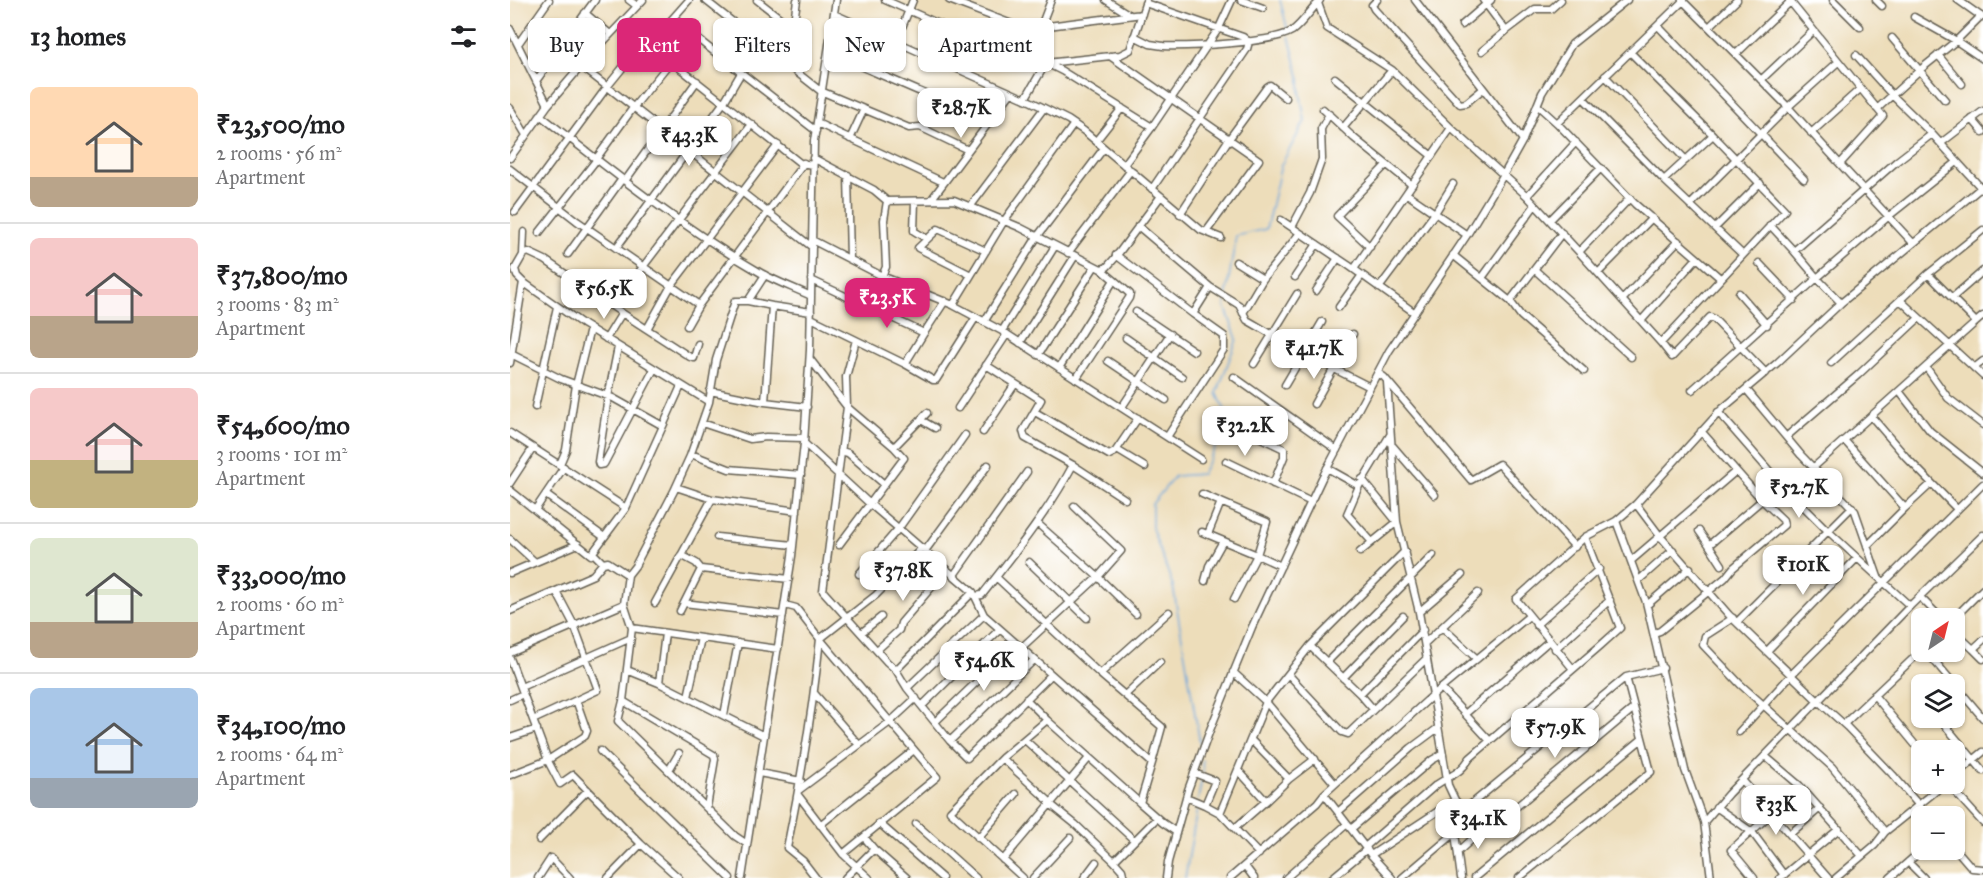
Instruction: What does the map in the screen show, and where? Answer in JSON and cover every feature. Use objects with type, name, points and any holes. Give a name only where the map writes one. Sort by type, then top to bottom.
[{"type":"street","points":[[518,44],[549,0]]},
{"type":"street","points":[[536,81],[594,0]]},
{"type":"street","points":[[629,0],[637,6]]},
{"type":"street","points":[[626,18],[643,0]]},
{"type":"street","points":[[673,18],[689,0]]},
{"type":"street","points":[[705,0],[728,18]]},
{"type":"street","points":[[758,0],[780,18]]},
{"type":"street","points":[[794,18],[797,0]]},
{"type":"street","points":[[833,18],[836,0]]},
{"type":"street","points":[[885,0],[925,18]]},
{"type":"street","points":[[906,18],[913,0]]},
{"type":"street","points":[[949,0],[1005,18]]},
{"type":"street","points":[[1043,18],[1050,0]]},
{"type":"street","points":[[1106,0],[1130,15]]},
{"type":"street","points":[[1124,165],[1209,44],[1232,0]]},
{"type":"street","points":[[1241,0],[1263,8]]},
{"type":"street","points":[[1377,0],[1372,5],[1374,9],[1460,104],[1466,103],[1483,89]]},
{"type":"street","points":[[1415,0],[1523,140]]},
{"type":"street","points":[[1482,51],[1535,9],[1551,9],[1561,0]]},
{"type":"street","points":[[1166,878],[1186,797],[1233,672],[1327,468],[1389,351],[1467,235],[1504,174],[1523,140],[1542,93],[1572,44],[1627,0]]},
{"type":"street","points":[[1557,123],[1683,0],[1788,108],[1913,243]]},
{"type":"street","points":[[1709,27],[1737,0]]},
{"type":"street","points":[[1833,0],[1860,27]]},
{"type":"street","points":[[1876,0],[1882,6]]},
{"type":"street","points":[[1877,109],[1982,16],[1958,0]]},
{"type":"street","points":[[1736,54],[1790,1],[1882,116],[1840,164]]},
{"type":"street","points":[[1054,62],[1119,55],[1130,50],[1146,2],[1244,37],[1249,42]]},
{"type":"street","points":[[1134,36],[1150,44],[1163,46],[1249,42],[1293,30],[1319,2],[1327,27],[1392,70],[1450,128],[1504,174],[1562,233],[1672,357],[1710,317],[1742,346],[1766,373]]},
{"type":"street","points":[[1462,25],[1487,2],[1506,31]]},
{"type":"street","points":[[585,13],[610,34]]},
{"type":"street","points":[[834,14],[843,18]]},
{"type":"street","points":[[1054,28],[1142,14]]},
{"type":"street","points":[[1914,17],[1983,59]]},
{"type":"street","points":[[1658,26],[1763,133],[1804,179]]},
{"type":"street","points":[[605,39],[617,27]]},
{"type":"street","points":[[1761,80],[1813,31]]},
{"type":"street","points":[[510,32],[548,105]]},
{"type":"street","points":[[1892,38],[1946,100]]},
{"type":"street","points":[[701,42],[816,131]]},
{"type":"street","points":[[1152,189],[1247,49],[1249,42]]},
{"type":"street","points":[[906,46],[1025,99],[1074,124],[1131,170],[1180,214],[1206,232],[1221,238]]},
{"type":"street","points":[[1630,52],[1785,210],[1661,343]]},
{"type":"street","points":[[1573,669],[1516,599],[1585,537],[1616,521],[1636,504],[1718,412],[1766,373],[1841,303],[1982,188],[1856,55]]},
{"type":"street","points":[[1938,55],[1962,84]]},
{"type":"street","points":[[1110,56],[1259,159],[1206,232]]},
{"type":"street","points":[[1690,204],[1838,62]]},
{"type":"street","points":[[1054,67],[1152,127]]},
{"type":"street","points":[[1343,128],[1392,70]]},
{"type":"street","points":[[510,158],[540,115],[578,72]]},
{"type":"street","points":[[588,72],[688,151],[812,243],[882,276],[945,301],[976,317],[1122,407],[1200,459]]},
{"type":"street","points":[[515,212],[620,72]]},
{"type":"street","points":[[539,233],[662,72]]},
{"type":"street","points":[[685,72],[804,164]]},
{"type":"street","points":[[797,72],[823,93],[909,128],[920,128],[968,150]]},
{"type":"street","points":[[742,878],[794,545],[810,359],[813,162],[826,72]]},
{"type":"street","points":[[874,72],[988,121]]},
{"type":"street","points":[[1025,99],[1041,72]]},
{"type":"street","points":[[616,248],[724,102],[741,73]]},
{"type":"street","points":[[1605,76],[1686,160]]},
{"type":"street","points":[[1335,78],[1432,156]]},
{"type":"street","points":[[568,254],[697,81]]},
{"type":"street","points":[[1180,214],[1229,139],[1267,87],[1270,85],[1286,98]]},
{"type":"street","points":[[1811,133],[1860,89]]},
{"type":"street","points":[[931,200],[1011,93]]},
{"type":"street","points":[[1582,98],[1742,254]]},
{"type":"street","points":[[1537,105],[1630,198],[1720,278]]},
{"type":"street","points":[[510,108],[526,135]]},
{"type":"street","points":[[970,207],[1044,108]]},
{"type":"street","points":[[1096,141],[1122,108]]},
{"type":"street","points":[[850,139],[864,109]]},
{"type":"street","points":[[1941,143],[1983,111]]},
{"type":"street","points":[[1292,227],[1310,193],[1322,159],[1321,129],[1326,112],[1412,185]]},
{"type":"street","points":[[540,115],[623,180],[707,239],[765,275],[811,296]]},
{"type":"street","points":[[1972,119],[1983,132]]},
{"type":"street","points":[[817,123],[943,182]]},
{"type":"street","points":[[623,293],[752,124]]},
{"type":"street","points":[[953,305],[1004,221],[1074,124]]},
{"type":"street","points":[[1354,269],[1450,128]]},
{"type":"street","points":[[1794,251],[1932,134]]},
{"type":"street","points":[[1664,180],[1713,135]]},
{"type":"street","points":[[1527,196],[1576,142]]},
{"type":"street","points":[[647,329],[670,286],[778,145]]},
{"type":"street","points":[[984,322],[1037,237],[1104,148]]},
{"type":"street","points":[[687,326],[699,305],[804,164],[813,162],[848,176],[874,190],[887,201],[954,200],[1004,221],[1098,268],[1123,286],[1130,294],[1129,298],[1076,379]]},
{"type":"street","points":[[1692,390],[1889,216],[1957,162]]},
{"type":"street","points":[[1370,247],[1337,216],[1386,165]]},
{"type":"street","points":[[1550,220],[1601,168]]},
{"type":"street","points":[[510,169],[586,227],[699,305]]},
{"type":"street","points":[[1020,343],[1071,255],[1131,170]]},
{"type":"street","points":[[848,176],[850,259]]},
{"type":"street","points":[[1715,228],[1760,183]]},
{"type":"street","points":[[1379,288],[1435,213],[1453,184]]},
{"type":"street","points":[[1407,194],[1467,235]]},
{"type":"street","points":[[1038,355],[1098,268],[1107,267],[1161,196]]},
{"type":"street","points":[[1579,252],[1630,198]]},
{"type":"street","points":[[882,276],[886,267],[884,220],[887,201]]},
{"type":"street","points":[[915,201],[914,231],[927,239]]},
{"type":"street","points":[[1482,278],[1535,205]]},
{"type":"street","points":[[1598,273],[1652,218]]},
{"type":"street","points":[[1281,220],[1415,313]]},
{"type":"street","points":[[1770,225],[1841,303]]},
{"type":"street","points":[[1137,226],[1210,287],[1239,305],[1247,320],[1371,387]]},
{"type":"street","points":[[971,275],[918,248],[938,229],[986,250]]},
{"type":"street","points":[[1831,363],[1928,274],[1983,230]]},
{"type":"street","points":[[523,255],[524,232]]},
{"type":"street","points":[[1243,313],[1263,279],[1300,233]]},
{"type":"street","points":[[1510,301],[1562,233]]},
{"type":"street","points":[[1622,300],[1678,241]]},
{"type":"street","points":[[1295,277],[1317,244]]},
{"type":"street","points":[[958,408],[986,365],[1054,246]]},
{"type":"street","points":[[698,344],[694,358],[531,252],[523,255],[513,265],[515,273],[523,282],[557,307],[709,402]]},
{"type":"street","points":[[1116,255],[1224,336],[1224,349],[1167,437]]},
{"type":"street","points":[[1453,255],[1510,301],[1521,316],[1584,371]]},
{"type":"street","points":[[1316,291],[1338,258]]},
{"type":"street","points":[[1641,321],[1697,258]]},
{"type":"street","points":[[1236,262],[1263,279]]},
{"type":"street","points":[[1759,262],[1794,300]]},
{"type":"street","points":[[1535,270],[1631,357]]},
{"type":"street","points":[[1952,298],[1983,271]]},
{"type":"street","points":[[1928,274],[1976,322]]},
{"type":"street","points":[[748,302],[765,275]]},
{"type":"street","points":[[1339,307],[1362,275]]},
{"type":"street","points":[[811,280],[924,333]]},
{"type":"street","points":[[1059,368],[1114,280]]},
{"type":"street","points":[[510,363],[523,282]]},
{"type":"street","points":[[1193,314],[1210,287]]},
{"type":"street","points":[[1738,293],[1767,325]]},
{"type":"street","points":[[1254,363],[1297,294]]},
{"type":"street","points":[[1900,300],[1983,376]]},
{"type":"street","points":[[747,844],[735,836],[618,720],[623,701],[632,628],[624,604],[628,575],[676,488],[691,454],[709,402],[716,360],[735,301],[811,315],[933,381],[936,380],[976,317]]},
{"type":"street","points":[[905,364],[945,301]]},
{"type":"street","points":[[765,402],[772,306]]},
{"type":"street","points":[[535,407],[557,307]]},
{"type":"street","points":[[1136,312],[1194,351]]},
{"type":"street","points":[[606,339],[622,313]]},
{"type":"street","points":[[1814,467],[1983,316]]},
{"type":"street","points":[[1786,437],[1858,375],[1919,318]]},
{"type":"street","points":[[1285,385],[1322,322]]},
{"type":"street","points":[[535,510],[562,466],[576,385],[590,329]]},
{"type":"street","points":[[1122,407],[1170,334]]},
{"type":"street","points":[[1314,404],[1353,334]]},
{"type":"street","points":[[1126,338],[1182,377]]},
{"type":"street","points":[[856,340],[846,377],[847,407],[823,591],[896,670],[950,741],[967,758],[1051,675]]},
{"type":"street","points":[[618,347],[608,396],[599,465],[604,464],[654,369]]},
{"type":"street","points":[[511,355],[576,385],[608,396],[663,426]]},
{"type":"street","points":[[810,359],[847,407],[904,458],[839,545]]},
{"type":"street","points":[[1108,361],[1166,400]]},
{"type":"street","points":[[1974,368],[1983,361]]},
{"type":"street","points":[[986,365],[1040,399],[1023,431],[1023,436],[1125,499]]},
{"type":"street","points":[[1926,367],[1948,398],[1983,425]]},
{"type":"street","points":[[1378,373],[1471,480],[1499,464],[1575,547]]},
{"type":"street","points":[[1234,377],[1337,450]]},
{"type":"street","points":[[1386,382],[1397,522],[1423,630],[1447,777],[1455,801],[1455,833],[1461,878]]},
{"type":"street","points":[[983,432],[1014,384]]},
{"type":"street","points":[[592,553],[626,508],[681,386]]},
{"type":"street","points":[[1746,389],[1786,437],[1855,511],[1881,580]]},
{"type":"street","points":[[710,391],[765,402],[807,407]]},
{"type":"street","points":[[1899,391],[1930,432],[1983,473]]},
{"type":"street","points":[[1035,412],[1106,454],[1112,454],[1117,450],[1138,418]]},
{"type":"street","points":[[1718,412],[1779,483],[1910,606]]},
{"type":"street","points":[[894,447],[927,413]]},
{"type":"street","points":[[1871,416],[1931,484],[1957,509]]},
{"type":"street","points":[[921,420],[935,428]]},
{"type":"street","points":[[702,423],[750,439],[766,436],[804,441],[870,504],[974,594],[984,615],[1152,764]]},
{"type":"street","points":[[1242,429],[1284,449],[1284,457],[1274,484]]},
{"type":"street","points":[[1653,633],[1660,631],[1709,591],[1784,525],[1783,520],[1762,500],[1701,431]]},
{"type":"street","points":[[510,433],[626,508]]},
{"type":"street","points":[[1372,542],[1347,514],[1362,479],[1390,434]]},
{"type":"street","points":[[859,574],[899,528],[965,435]]},
{"type":"street","points":[[1844,440],[1905,508]]},
{"type":"street","points":[[1391,443],[1435,495]]},
{"type":"street","points":[[510,483],[533,448]]},
{"type":"street","points":[[1117,450],[1145,467]]},
{"type":"street","points":[[841,451],[848,453],[884,484]]},
{"type":"street","points":[[691,454],[729,469],[801,475]]},
{"type":"street","points":[[1226,460],[1311,502]]},
{"type":"street","points":[[816,878],[803,861],[787,848],[801,781],[820,639],[876,595],[923,549],[988,465]]},
{"type":"street","points":[[974,594],[982,595],[996,577],[1058,493],[1073,465]]},
{"type":"street","points":[[1327,468],[1359,486]]},
{"type":"street","points":[[1632,560],[1736,471]]},
{"type":"street","points":[[954,575],[1027,472]]},
{"type":"street","points":[[1362,479],[1397,522]]},
{"type":"street","points":[[1868,546],[1931,484]]},
{"type":"street","points":[[1739,732],[1881,580],[1983,484]]},
{"type":"street","points":[[676,488],[712,499],[797,512]]},
{"type":"street","points":[[510,490],[603,563]]},
{"type":"street","points":[[1202,494],[1267,522],[1257,555],[1234,599]]},
{"type":"street","points":[[546,495],[604,537]]},
{"type":"street","points":[[655,603],[712,499]]},
{"type":"street","points":[[1709,545],[1762,500]]},
{"type":"street","points":[[1221,502],[1205,533],[1281,566]]},
{"type":"street","points":[[1636,504],[1660,536],[1735,620],[1844,724],[1919,806],[1933,794]]},
{"type":"street","points":[[936,721],[1019,646],[1071,603],[1098,577],[1120,549],[1074,506]]},
{"type":"street","points":[[1852,507],[1735,620],[1705,636],[1702,645],[1832,767],[1885,832]]},
{"type":"street","points":[[1616,521],[1647,605],[1685,770],[1704,822],[1711,878]]},
{"type":"street","points":[[1360,552],[1397,522]]},
{"type":"street","points":[[1037,523],[1136,614]]},
{"type":"street","points":[[1699,531],[1722,566]]},
{"type":"street","points":[[1704,822],[1910,606],[1983,535]]},
{"type":"street","points":[[717,537],[794,545]]},
{"type":"street","points":[[1332,878],[1368,850],[1447,777],[1461,771],[1470,758],[1620,627],[1585,537]]},
{"type":"street","points":[[510,539],[535,562]]},
{"type":"street","points":[[1205,581],[1209,566],[1223,541]]},
{"type":"street","points":[[510,573],[578,544]]},
{"type":"street","points":[[1639,579],[1673,550]]},
{"type":"street","points":[[1220,813],[1266,702],[1310,646],[1405,551]]},
{"type":"street","points":[[681,555],[696,563],[701,569],[789,579]]},
{"type":"street","points":[[1327,662],[1433,555]]},
{"type":"street","points":[[1767,651],[1857,558]]},
{"type":"street","points":[[510,611],[593,575],[603,563],[608,562],[628,575]]},
{"type":"street","points":[[1029,562],[1087,618]]},
{"type":"street","points":[[1647,605],[1690,568]]},
{"type":"street","points":[[680,611],[701,569]]},
{"type":"street","points":[[877,651],[899,630],[901,623],[947,569]]},
{"type":"street","points":[[1536,625],[1599,569]]},
{"type":"street","points":[[1419,612],[1462,575]]},
{"type":"street","points":[[996,577],[1100,674],[1162,727],[1140,803]]},
{"type":"street","points":[[1964,608],[1983,589]]},
{"type":"street","points":[[533,720],[598,690],[574,625],[556,591]]},
{"type":"street","points":[[1425,644],[1478,593]]},
{"type":"street","points":[[896,670],[974,594]]},
{"type":"street","points":[[1920,597],[1931,608]]},
{"type":"street","points":[[1555,649],[1610,600]]},
{"type":"street","points":[[684,603],[783,615]]},
{"type":"street","points":[[510,653],[624,604]]},
{"type":"street","points":[[785,605],[796,608],[937,777],[843,854]]},
{"type":"street","points":[[1100,674],[1169,612]]},
{"type":"street","points":[[908,688],[984,615]]},
{"type":"street","points":[[1343,678],[1403,616]]},
{"type":"street","points":[[1230,878],[1317,803],[1324,794],[1433,695],[1529,616]]},
{"type":"street","points":[[861,633],[881,617]]},
{"type":"street","points":[[1442,627],[1477,659]]},
{"type":"street","points":[[632,628],[778,649]]},
{"type":"street","points":[[923,705],[1000,629]]},
{"type":"street","points":[[1360,694],[1423,630]]},
{"type":"street","points":[[659,683],[665,633]]},
{"type":"street","points":[[510,700],[522,691],[631,638]]},
{"type":"street","points":[[688,697],[701,638]]},
{"type":"street","points":[[1973,649],[1983,640]]},
{"type":"street","points":[[1465,714],[1549,641]]},
{"type":"street","points":[[1965,641],[1983,659]]},
{"type":"street","points":[[724,715],[738,643]]},
{"type":"street","points":[[1310,646],[1374,709]]},
{"type":"street","points":[[510,658],[548,760],[560,784],[573,775],[641,844],[679,878]]},
{"type":"street","points":[[1289,675],[1342,732],[1348,734],[1427,658]]},
{"type":"street","points":[[950,741],[1034,660]]},
{"type":"street","points":[[1844,724],[1911,660]]},
{"type":"street","points":[[1125,695],[1160,662]]},
{"type":"street","points":[[1935,662],[1946,674]]},
{"type":"street","points":[[1464,810],[1626,677],[1663,668]]},
{"type":"street","points":[[627,670],[659,683],[764,736]]},
{"type":"street","points":[[1233,672],[1266,702],[1335,784]]},
{"type":"street","points":[[1519,878],[1651,772],[1626,677]]},
{"type":"street","points":[[1441,688],[1490,741]]},
{"type":"street","points":[[814,693],[859,745]]},
{"type":"street","points":[[1874,695],[1911,740]]},
{"type":"street","points":[[1965,697],[1983,718]]},
{"type":"street","points":[[798,793],[890,722],[916,698]]},
{"type":"street","points":[[1026,699],[1156,818],[1176,832]]},
{"type":"street","points":[[510,775],[548,760],[586,734],[576,700]]},
{"type":"street","points":[[623,701],[714,755],[716,759],[707,807]]},
{"type":"street","points":[[1455,801],[1484,834],[1634,708]]},
{"type":"street","points":[[1023,878],[950,812],[1002,758],[1047,720]]},
{"type":"street","points":[[1338,812],[1411,748],[1438,728]]},
{"type":"street","points":[[1947,728],[1983,771]]},
{"type":"street","points":[[510,738],[537,729]]},
{"type":"street","points":[[1474,878],[1642,739]]},
{"type":"street","points":[[1025,740],[1134,840]]},
{"type":"street","points":[[1251,740],[1289,779]]},
{"type":"street","points":[[820,825],[914,750]]},
{"type":"street","points":[[600,751],[730,878]]},
{"type":"street","points":[[1965,767],[1983,752]]},
{"type":"street","points":[[669,770],[680,753]]},
{"type":"street","points":[[1287,878],[1432,760],[1443,754]]},
{"type":"street","points":[[1765,756],[1799,785],[1862,856]]},
{"type":"street","points":[[1002,758],[1114,861],[1122,870],[1124,878]]},
{"type":"street","points":[[1003,860],[1089,758]]},
{"type":"street","points":[[1235,828],[1289,779],[1315,759]]},
{"type":"street","points":[[1238,770],[1266,801]]},
{"type":"street","points":[[759,773],[801,781]]},
{"type":"street","points":[[1196,774],[1215,781],[1204,804]]},
{"type":"street","points":[[1742,780],[1828,878]]},
{"type":"street","points":[[539,840],[588,790]]},
{"type":"street","points":[[798,793],[843,854],[869,878]]},
{"type":"street","points":[[978,838],[1016,794]]},
{"type":"street","points":[[1324,794],[1392,878]]},
{"type":"street","points":[[1956,794],[1983,823]]},
{"type":"street","points":[[1186,797],[1220,813],[1259,854]]},
{"type":"street","points":[[1368,850],[1455,801]]},
{"type":"street","points":[[1716,807],[1752,832],[1782,876],[1839,829]]},
{"type":"street","points":[[1790,834],[1820,808]]},
{"type":"street","points":[[1836,878],[1875,845],[1885,832],[1911,812]]},
{"type":"street","points":[[1754,878],[1731,850],[1772,813]]},
{"type":"street","points":[[1114,861],[1156,818]]},
{"type":"street","points":[[879,823],[942,878]]},
{"type":"street","points":[[916,824],[976,878]]},
{"type":"street","points":[[1458,852],[1481,831]]},
{"type":"street","points":[[1402,878],[1455,833]]},
{"type":"street","points":[[864,837],[907,878]]},
{"type":"street","points":[[1033,878],[1070,838]]},
{"type":"street","points":[[608,878],[641,844]]},
{"type":"street","points":[[845,878],[874,849]]},
{"type":"street","points":[[538,878],[551,858],[570,878]]},
{"type":"street","points":[[1890,878],[1911,859]]},
{"type":"street","points":[[1965,860],[1972,868],[1983,869]]},
{"type":"street","points":[[1084,878],[1096,862]]},
{"type":"street","points":[[1908,862],[1924,878]]},
{"type":"street","points":[[1245,866],[1254,878]]},
{"type":"street","points":[[1379,878],[1386,872]]},
{"type":"waterway","points":[[1280,0],[1288,31]]},
{"type":"waterway","points":[[1226,296],[1236,236],[1266,229],[1281,165],[1305,121],[1300,80],[1289,36]]},
{"type":"waterway","points":[[1201,749],[1173,586],[1152,528],[1152,504],[1175,476],[1202,474],[1229,419],[1217,393],[1237,339],[1225,306],[1226,301]]},
{"type":"waterway","points":[[1202,760],[1203,773]]},
{"type":"waterway","points":[[1198,800],[1202,778]]},
{"type":"waterway","points":[[1185,878],[1198,804]]}]
